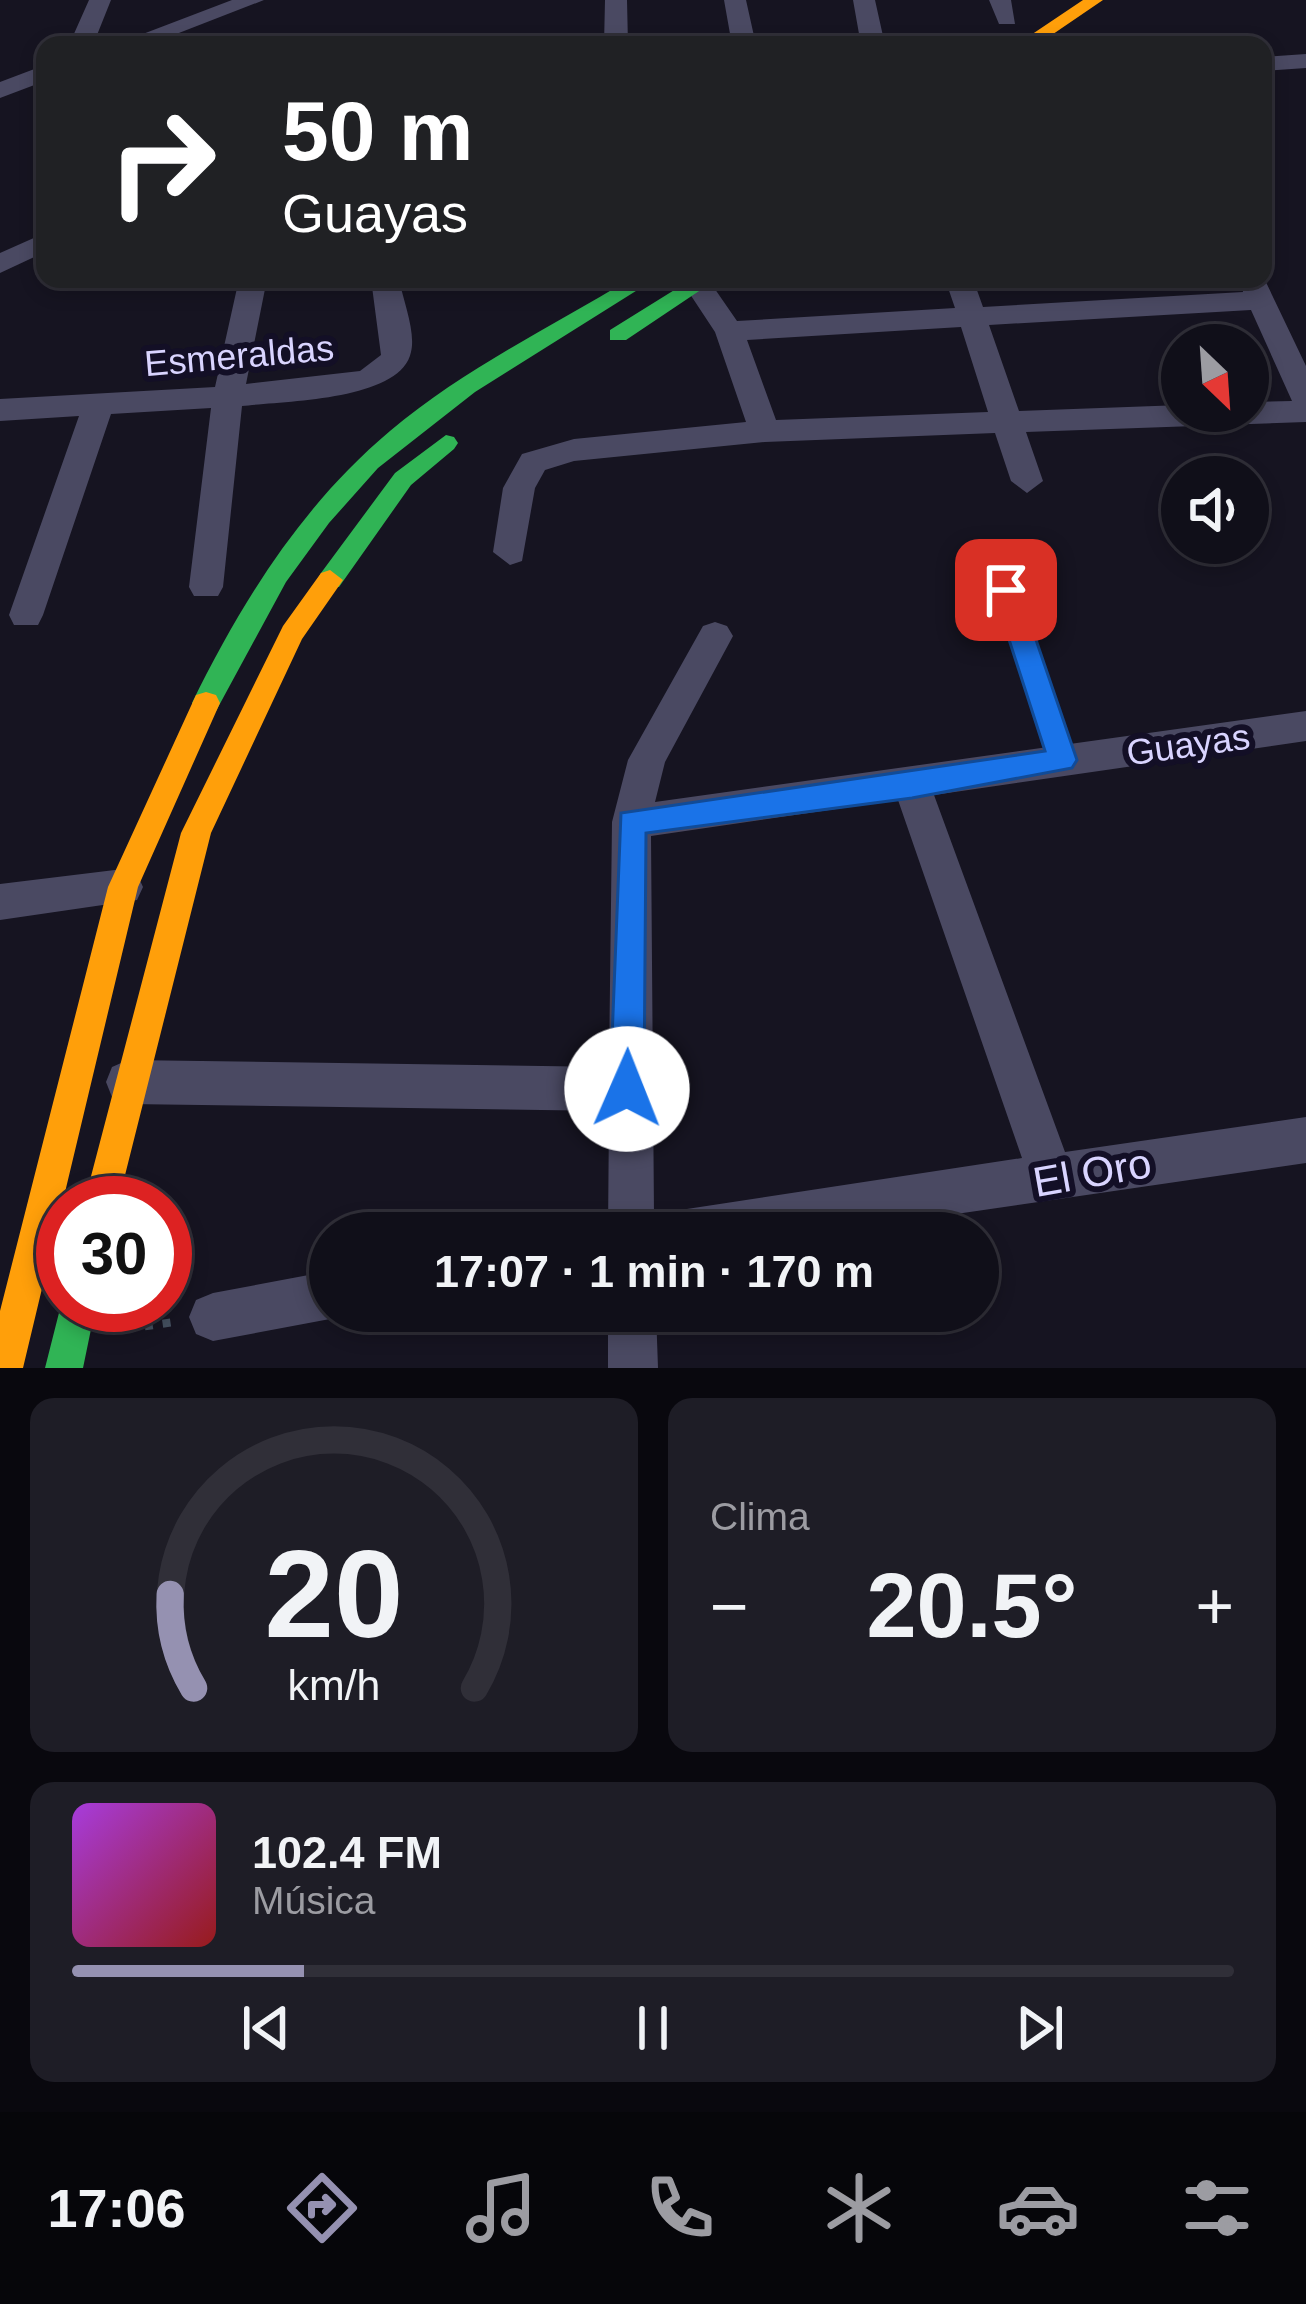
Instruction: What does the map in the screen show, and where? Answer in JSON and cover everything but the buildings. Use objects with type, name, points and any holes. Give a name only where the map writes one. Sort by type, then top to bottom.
[{"type":"main road","points":[[1039,36],[1095,0]]},
{"type":"main road","points":[[1088,36],[1125,11]]},
{"type":"main road","points":[[4,1351],[123,887],[242,625],[316,519],[373,459],[433,412],[631,288]]},
{"type":"main road","points":[[599,346],[693,288]]},
{"type":"main road","points":[[106,1176],[196,833],[292,633],[404,479],[461,431]]},
{"type":"main road","points":[[64,1368],[71,1332]]},
{"type":"street","points":[[85,36],[100,0]]},
{"type":"street","points":[[151,36],[253,0]]},
{"type":"street","points":[[616,0],[616,36]]},
{"type":"street","points":[[735,0],[742,36]]},
{"type":"street","points":[[864,0],[871,36]]},
{"type":"street","points":[[1272,63],[1306,61]]},
{"type":"street","points":[[0,72],[36,71]]},
{"type":"street","points":[[0,91],[36,75]]},
{"type":"street","points":[[4,260],[36,245]]},
{"type":"street","points":[[206,587],[228,397],[251,288]]},
{"type":"street","name":"Esmeraldas","points":[[0,410],[350,386],[383,370],[398,350],[387,288]]},
{"type":"street","points":[[706,288],[729,331],[765,431]]},
{"type":"street","points":[[962,288],[1027,481]]},
{"type":"street","points":[[729,331],[1257,289],[1306,399]]},
{"type":"street","points":[[26,615],[100,404]]},
{"type":"street","points":[[510,552],[519,488],[533,462],[574,450],[765,431],[1306,411]]},
{"type":"street","points":[[630,1212],[627,1089],[631,822],[647,760],[715,636]]},
{"type":"street","name":"Guayas","points":[[631,822],[912,786],[1306,726]]},
{"type":"street","points":[[912,786],[1052,1180]]},
{"type":"street","points":[[0,902],[123,887]]},
{"type":"street","points":[[128,1082],[627,1089]]},
{"type":"street","name":"El Oro","points":[[818,1212],[1306,1140]]},
{"type":"street","points":[[213,1317],[309,1299]]},
{"type":"street","points":[[632,1332],[633,1368]]},
{"type":"lane","points":[[1006,590],[1062,760]]},
{"type":"path","points":[[70,1337],[213,1317]]},
{"type":"traffic: fast","points":[[206,703],[277,575],[320,516],[370,462],[467,386],[630,288]]},
{"type":"traffic: fast","points":[[618,335],[693,288]]},
{"type":"traffic: fast","points":[[330,580],[403,479],[446,443]]},
{"type":"traffic: fast","points":[[64,1368],[72,1332]]},
{"type":"traffic: slow","points":[[1039,36],[1095,0]]},
{"type":"traffic: slow","points":[[108,1176],[196,833],[292,633],[330,580]]},
{"type":"traffic: slow","points":[[4,1368],[123,887],[206,703]]},
{"type":"route","points":[[627,1089],[631,822],[912,786],[1062,760],[1006,590]]}]
